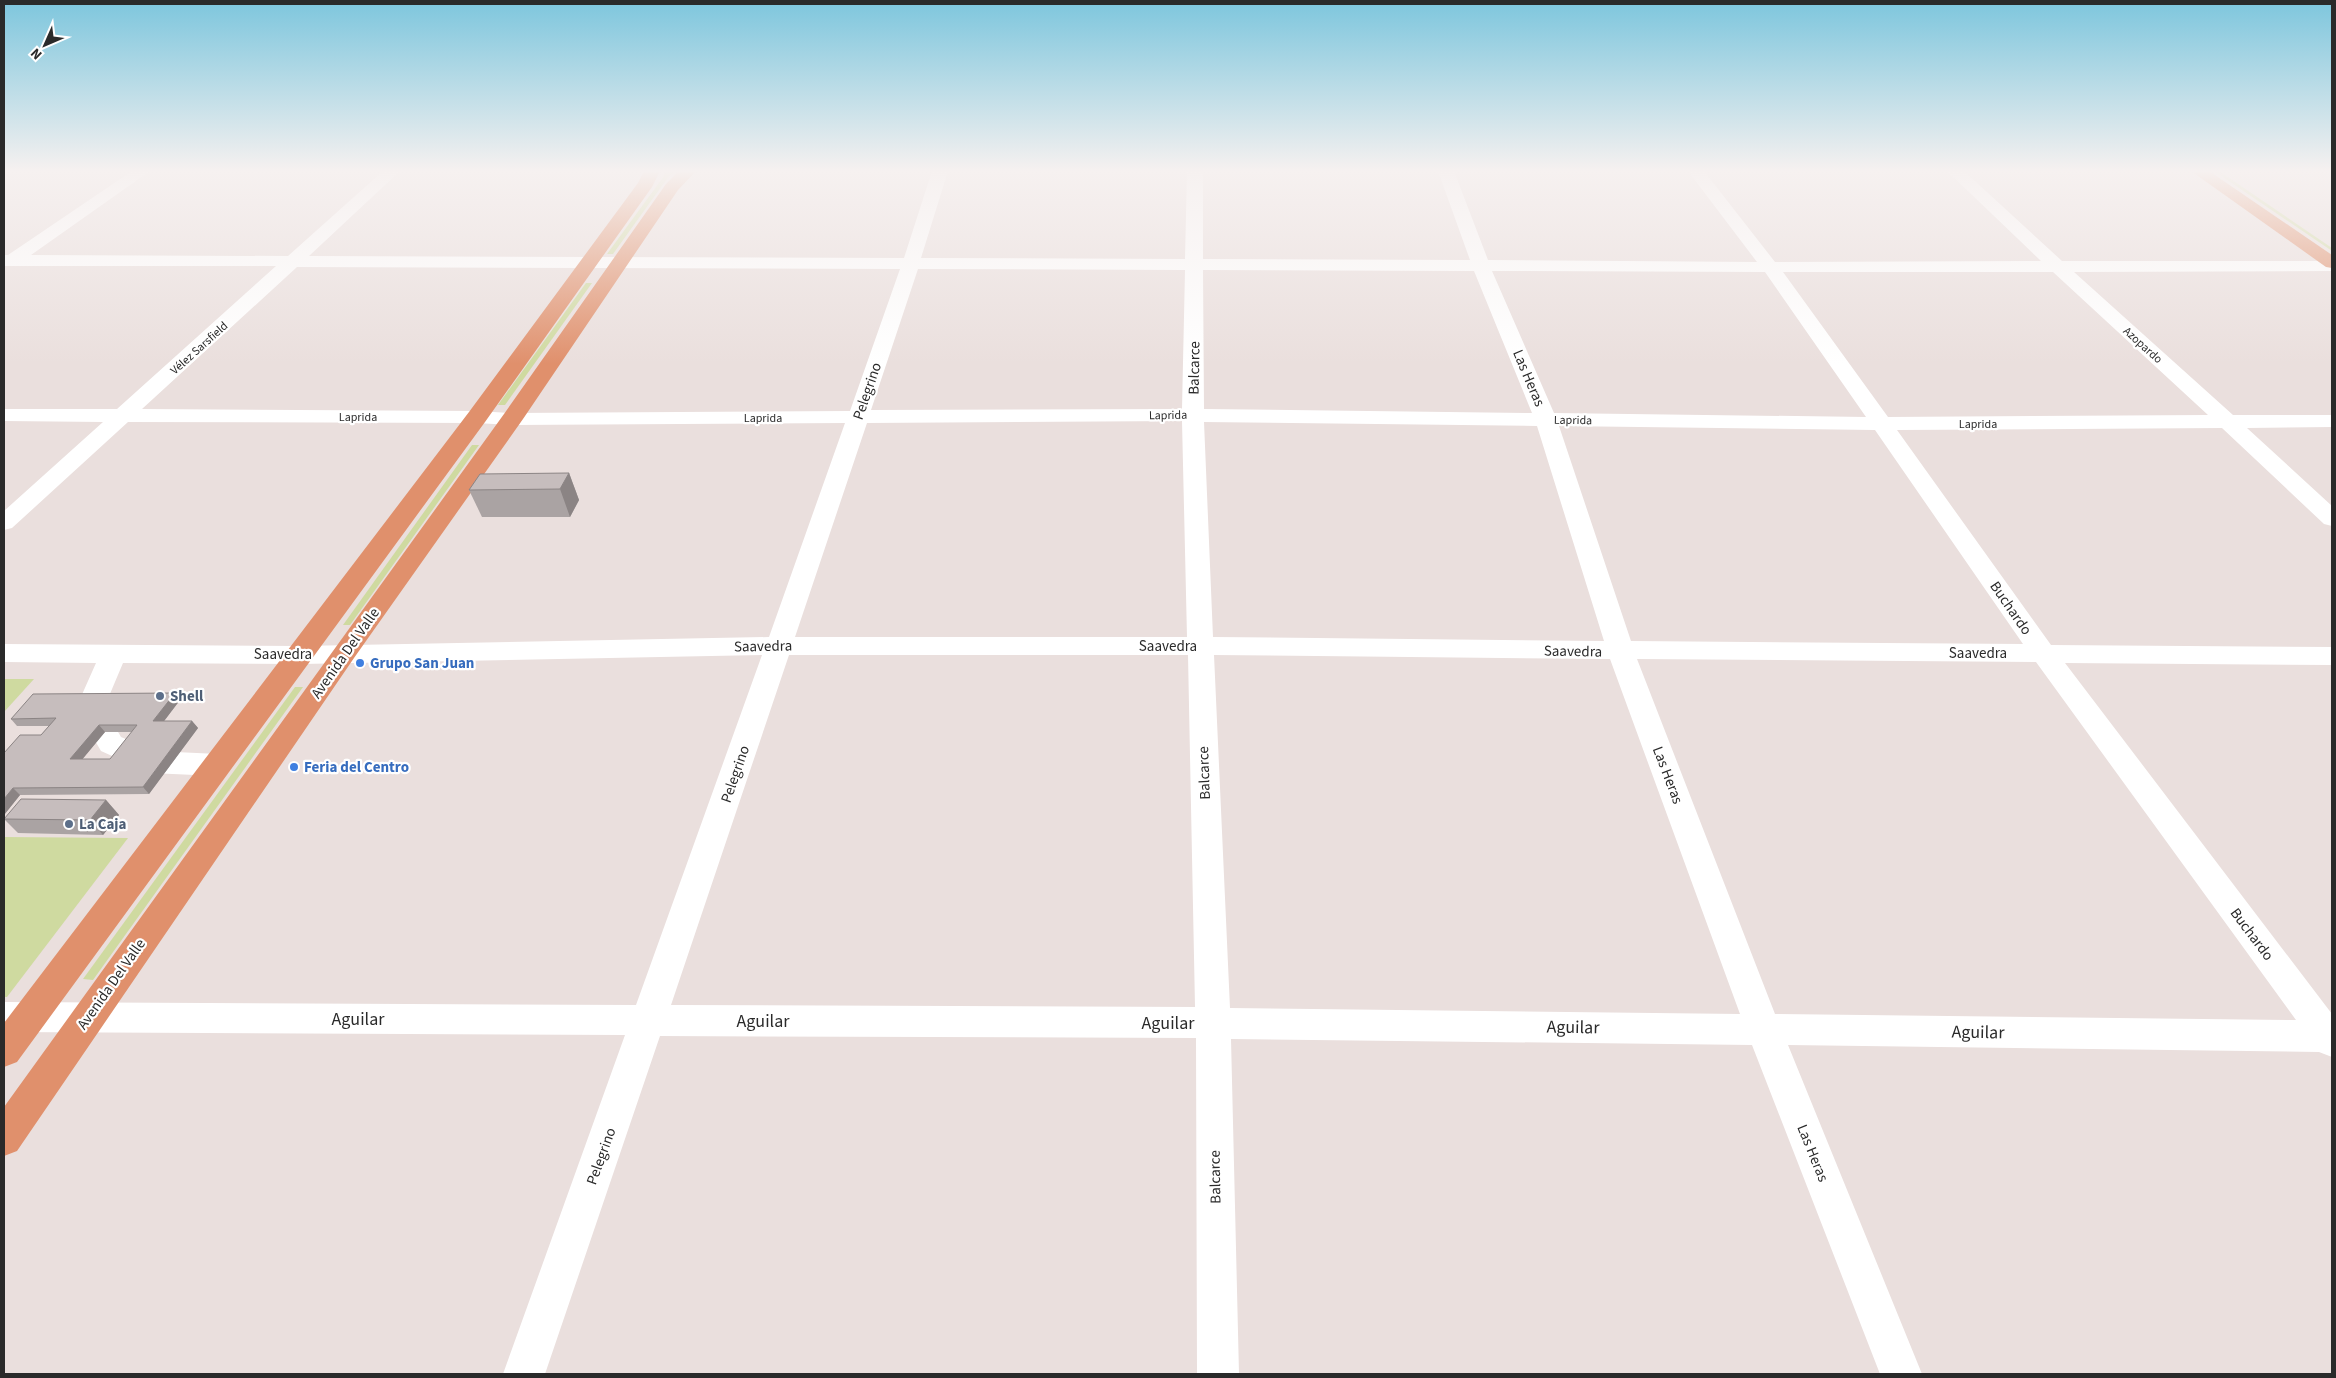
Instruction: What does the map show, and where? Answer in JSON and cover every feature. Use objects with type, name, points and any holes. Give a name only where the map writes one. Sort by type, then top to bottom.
[{"type":"main road","points":[[4,1051],[16,1017],[218,765],[477,417],[609,235]]},
{"type":"main road","name":"Avenida Del Valle","points":[[4,1138],[345,652],[512,419],[639,235]]},
{"type":"main road","points":[[2291,235],[2332,264]]},
{"type":"street","points":[[7,262],[47,235]]},
{"type":"street","name":"Vélez Sarsfield","points":[[4,523],[323,235]]},
{"type":"street","name":"Pelegrino","points":[[524,1374],[780,646],[920,235]]},
{"type":"street","name":"Balcarce","points":[[1195,235],[1193,414],[1199,646],[1213,1023],[1218,1374]]},
{"type":"street","name":"Las Heras","points":[[1470,235],[1546,420],[1621,651],[1764,1030],[1901,1374]]},
{"type":"street","name":"Buchardo","points":[[1746,235],[2044,654],[2331,1038]]},
{"type":"street","name":"Azopardo","points":[[2023,235],[2229,422],[2332,519]]},
{"type":"street","points":[[7,262],[296,260],[2057,268],[2332,264]]},
{"type":"street","name":"Laprida","points":[[4,415],[477,417],[512,419],[858,418],[1193,414],[1881,424],[2332,421]]},
{"type":"street","name":"Saavedra","points":[[4,653],[301,655],[345,652],[780,646],[1199,646],[2332,656]]},
{"type":"street","points":[[114,653],[90,708],[111,744],[150,762],[218,765]]},
{"type":"street","name":"Aguilar","points":[[16,1017],[1213,1023],[2331,1038]]},
{"type":"green space","points":[[621,235],[626,235],[613,254],[607,254]]},
{"type":"green space","points":[[2309,235],[2313,235],[2332,248],[2332,251]]},
{"type":"green space","points":[[586,283],[592,283],[505,405],[498,405]]},
{"type":"green space","points":[[472,445],[479,445],[350,625],[343,625]]},
{"type":"green space","points":[[4,679],[34,679],[4,712]]},
{"type":"green space","points":[[295,687],[303,687],[93,980],[83,979]]},
{"type":"green space","points":[[4,837],[128,838],[7,997],[4,997]]},
{"type":"building","points":[[569,473],[560,489],[469,490],[480,474]]},
{"type":"building","points":[[175,693],[153,721],[192,721],[143,787],[13,788],[4,799],[4,753],[20,735],[41,735],[56,718],[11,719],[33,694]],"holes":[[[99,725],[137,725],[110,759],[70,759]]]},
{"type":"building","points":[[21,799],[106,800],[90,820],[4,819]]},
{"type":"place","name":"Grupo San Juan","points":[[360,663]]},
{"type":"place","name":"Shell","points":[[160,696]]},
{"type":"place","name":"Feria del Centro","points":[[294,767]]},
{"type":"place","name":"La Caja","points":[[69,824]]}]
